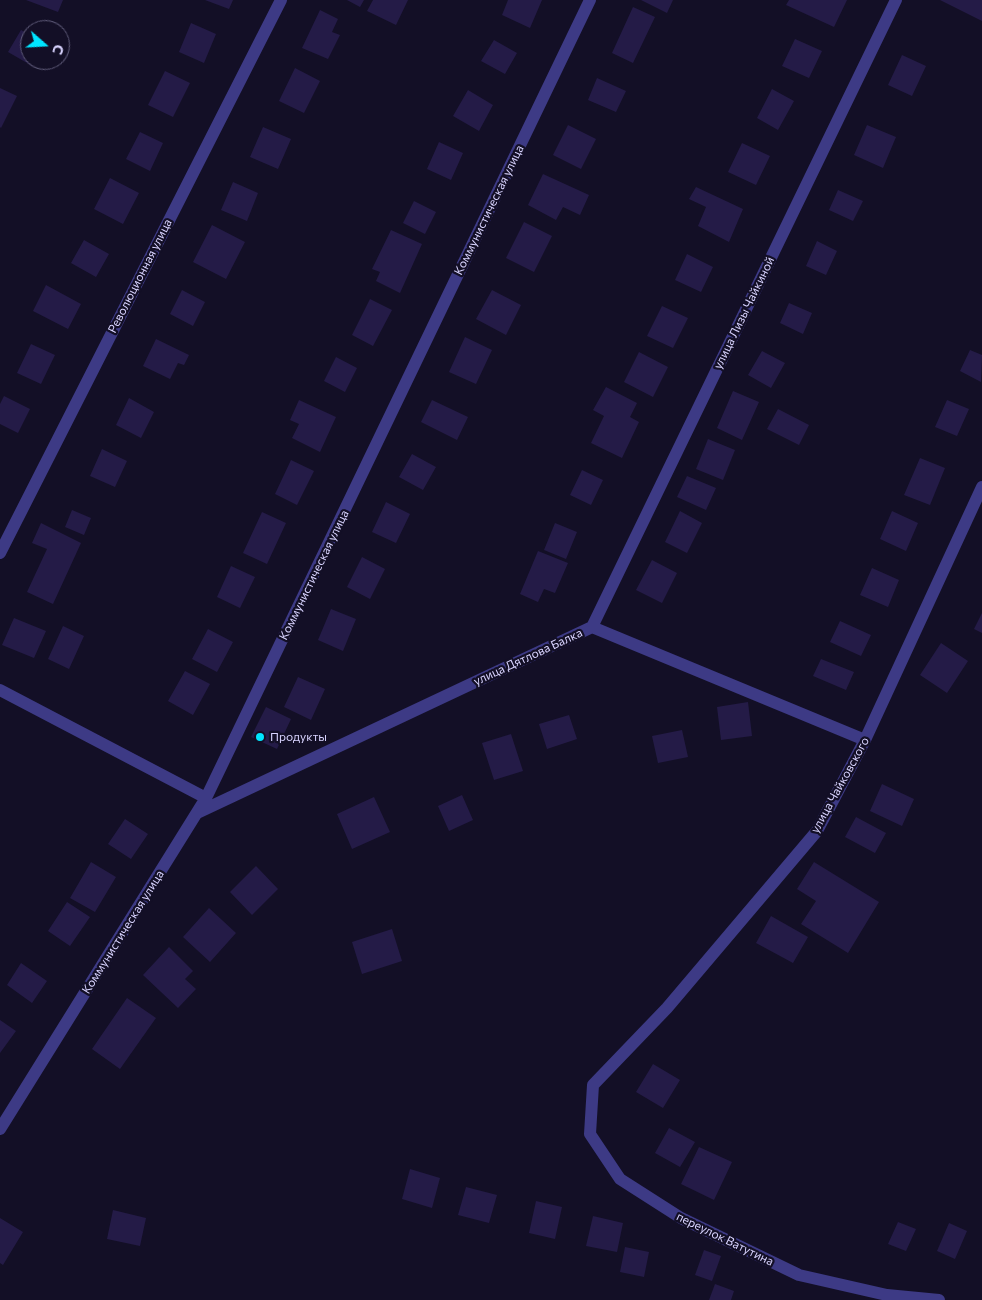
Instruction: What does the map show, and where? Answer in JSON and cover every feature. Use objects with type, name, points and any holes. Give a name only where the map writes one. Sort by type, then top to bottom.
[{"type":"street","name":"Революционная улица","points":[[0,553],[281,0]]},
{"type":"street","name":"Коммунистическая улица","points":[[0,1129],[206,798],[590,0]]},
{"type":"street","name":"улица Лизы Чайкиной","points":[[592,627],[896,0]]},
{"type":"street","name":"улица Чайковского","points":[[593,1084],[667,1008],[816,831],[865,740],[982,486]]},
{"type":"street","name":"улица Дятлова Балка","points":[[197,813],[592,627],[865,740]]},
{"type":"street","points":[[0,690],[206,798]]},
{"type":"street","name":"переулок Ватутина","points":[[593,1084],[590,1134],[620,1179],[681,1218],[799,1274],[887,1295],[938,1300]]},
{"type":"building","points":[[26,0],[63,0],[58,12]]},
{"type":"building","points":[[205,0],[233,0],[229,9]]},
{"type":"building","points":[[347,0],[364,0],[360,7]]},
{"type":"building","points":[[373,0],[408,0],[396,25],[367,11]]},
{"type":"building","points":[[508,0],[542,0],[530,28],[502,15]]},
{"type":"building","points":[[641,0],[673,0],[667,13]]},
{"type":"building","points":[[789,0],[847,0],[834,27],[786,5]]},
{"type":"building","points":[[940,0],[982,0],[982,21]]},
{"type":"building","points":[[633,7],[655,17],[633,63],[612,53]]},
{"type":"building","points":[[320,10],[338,19],[332,32],[340,35],[328,59],[302,48]]},
{"type":"building","points":[[191,23],[216,34],[204,63],[179,52]]},
{"type":"building","points":[[20,32],[20,59],[8,52]]},
{"type":"building","points":[[795,39],[822,51],[809,78],[782,66]]},
{"type":"building","points":[[494,40],[517,53],[505,74],[481,61]]},
{"type":"building","points":[[902,55],[926,66],[912,96],[888,85]]},
{"type":"building","points":[[295,68],[320,81],[304,113],[279,101]]},
{"type":"building","points":[[165,71],[190,83],[173,117],[148,105]]},
{"type":"building","points":[[597,78],[626,91],[616,112],[588,100]]},
{"type":"building","points":[[0,88],[17,96],[1,128],[0,127]]},
{"type":"building","points":[[772,89],[794,101],[778,130],[757,118]]},
{"type":"building","points":[[468,90],[493,105],[479,131],[453,116]]},
{"type":"building","points":[[568,125],[596,139],[581,169],[553,155]]},
{"type":"building","points":[[867,125],[896,137],[883,168],[854,155]]},
{"type":"building","points":[[263,127],[291,139],[278,169],[250,157]]},
{"type":"building","points":[[140,132],[163,143],[150,171],[126,159]]},
{"type":"building","points":[[439,142],[463,153],[451,180],[427,169]]},
{"type":"building","points":[[742,143],[770,156],[756,185],[728,172]]},
{"type":"building","points":[[543,174],[589,195],[580,215],[563,207],[556,220],[528,205]]},
{"type":"building","points":[[110,178],[139,193],[123,224],[94,209]]},
{"type":"building","points":[[233,182],[258,193],[247,221],[221,210]]},
{"type":"building","points":[[696,187],[743,209],[729,242],[698,226],[706,207],[689,199]]},
{"type":"building","points":[[838,190],[863,201],[853,221],[829,210]]},
{"type":"building","points":[[414,201],[436,212],[425,234],[403,223]]},
{"type":"building","points":[[524,222],[552,236],[534,272],[506,258]]},
{"type":"building","points":[[212,225],[245,242],[226,279],[193,262]]},
{"type":"building","points":[[391,230],[422,244],[400,293],[376,281],[380,272],[372,269]]},
{"type":"building","points":[[84,240],[109,254],[96,277],[71,263]]},
{"type":"building","points":[[817,241],[837,251],[826,275],[806,266]]},
{"type":"building","points":[[687,254],[713,267],[701,292],[675,280]]},
{"type":"building","points":[[46,285],[81,304],[68,329],[33,311]]},
{"type":"building","points":[[182,290],[205,302],[193,326],[170,314]]},
{"type":"building","points":[[492,290],[521,305],[506,335],[476,319]]},
{"type":"building","points":[[370,299],[392,310],[373,346],[352,335]]},
{"type":"building","points":[[789,303],[812,313],[803,334],[780,323]]},
{"type":"building","points":[[662,306],[688,318],[673,348],[647,336]]},
{"type":"building","points":[[465,337],[492,350],[476,384],[449,372]]},
{"type":"building","points":[[156,339],[189,355],[184,365],[178,363],[170,379],[143,366]]},
{"type":"building","points":[[31,344],[55,355],[41,384],[17,373]]},
{"type":"building","points":[[970,350],[982,355],[981,382],[960,371]]},
{"type":"building","points":[[762,351],[785,363],[771,388],[748,375]]},
{"type":"building","points":[[639,352],[668,367],[653,397],[624,382]]},
{"type":"building","points":[[336,357],[357,368],[345,392],[324,381]]},
{"type":"building","points":[[606,387],[637,403],[630,417],[639,422],[622,458],[591,443],[604,416],[593,410]]},
{"type":"building","points":[[733,391],[759,402],[742,440],[717,428]]},
{"type":"building","points":[[4,396],[30,409],[18,433],[0,424],[0,404]]},
{"type":"building","points":[[129,398],[154,412],[141,438],[116,425]]},
{"type":"building","points":[[299,400],[336,417],[320,452],[292,438],[299,424],[290,420]]},
{"type":"building","points":[[432,400],[468,417],[457,440],[421,422]]},
{"type":"building","points":[[947,400],[969,409],[957,436],[935,427]]},
{"type":"building","points":[[778,409],[809,425],[799,445],[767,429]]},
{"type":"building","points":[[708,439],[735,450],[723,480],[696,469]]},
{"type":"building","points":[[102,449],[127,461],[115,487],[90,476]]},
{"type":"building","points":[[412,454],[436,467],[423,490],[399,477]]},
{"type":"building","points":[[920,458],[945,468],[930,505],[904,495]]},
{"type":"building","points":[[291,460],[314,471],[297,505],[275,494]]},
{"type":"building","points":[[582,470],[603,480],[591,505],[570,495]]},
{"type":"building","points":[[687,476],[716,488],[706,510],[677,497]]},
{"type":"building","points":[[386,502],[410,514],[396,543],[372,532]]},
{"type":"building","points":[[72,510],[91,518],[84,535],[65,527]]},
{"type":"building","points":[[680,511],[702,523],[687,553],[665,542]]},
{"type":"building","points":[[892,511],[918,523],[906,551],[880,539]]},
{"type":"building","points":[[262,512],[286,523],[267,564],[243,553]]},
{"type":"building","points":[[41,523],[81,543],[53,604],[27,592],[47,549],[32,543]]},
{"type":"building","points":[[555,523],[577,532],[566,559],[544,550]]},
{"type":"building","points":[[538,551],[568,563],[555,593],[544,589],[538,602],[520,594]]},
{"type":"building","points":[[362,557],[385,569],[370,599],[347,587]]},
{"type":"building","points":[[652,560],[677,573],[662,603],[636,590]]},
{"type":"building","points":[[231,566],[255,577],[240,608],[217,597]]},
{"type":"building","points":[[872,568],[899,580],[888,607],[860,595]]},
{"type":"building","points":[[331,609],[356,619],[343,651],[318,640]]},
{"type":"building","points":[[982,613],[982,633],[974,629]]},
{"type":"building","points":[[14,618],[46,631],[34,658],[2,645]]},
{"type":"building","points":[[840,621],[871,635],[861,656],[830,642]]},
{"type":"building","points":[[63,626],[84,636],[69,669],[48,659]]},
{"type":"building","points":[[208,629],[233,642],[217,672],[192,659]]},
{"type":"building","points":[[941,643],[968,661],[947,693],[920,675]]},
{"type":"building","points":[[821,659],[854,672],[846,690],[813,676]]},
{"type":"building","points":[[185,671],[210,684],[193,715],[168,701]]},
{"type":"building","points":[[298,677],[325,689],[311,720],[284,707]]},
{"type":"building","points":[[748,702],[752,736],[721,740],[717,707]]},
{"type":"building","points":[[266,707],[291,719],[277,749],[251,737]]},
{"type":"building","points":[[569,715],[577,739],[547,749],[539,724]]},
{"type":"building","points":[[682,730],[688,757],[658,763],[652,736]]},
{"type":"building","points":[[511,734],[523,771],[494,780],[482,743]]},
{"type":"building","points":[[882,784],[914,799],[902,826],[870,811]]},
{"type":"building","points":[[462,795],[473,820],[449,831],[438,806]]},
{"type":"building","points":[[374,797],[390,832],[352,849],[337,814]]},
{"type":"building","points":[[856,817],[886,833],[875,853],[845,837]]},
{"type":"building","points":[[125,819],[148,834],[131,859],[108,844]]},
{"type":"building","points":[[91,862],[116,877],[95,912],[70,898]]},
{"type":"building","points":[[814,862],[879,902],[848,953],[801,924],[816,901],[797,889]]},
{"type":"building","points":[[256,866],[278,889],[252,915],[230,892]]},
{"type":"building","points":[[67,902],[90,917],[70,946],[48,931]]},
{"type":"building","points":[[209,908],[236,933],[210,962],[183,937]]},
{"type":"building","points":[[771,916],[808,937],[793,963],[756,943]]},
{"type":"building","points":[[392,929],[402,961],[362,974],[352,942]]},
{"type":"building","points":[[169,947],[193,971],[185,979],[196,989],[178,1008],[143,975]]},
{"type":"building","points":[[21,963],[47,981],[32,1003],[7,985]]},
{"type":"building","points":[[127,998],[156,1018],[120,1069],[92,1049]]},
{"type":"building","points":[[0,1020],[16,1031],[0,1053]]},
{"type":"building","points":[[653,1064],[680,1080],[663,1108],[636,1092]]},
{"type":"building","points":[[669,1128],[695,1142],[680,1167],[655,1153]]},
{"type":"building","points":[[699,1147],[732,1162],[714,1200],[681,1184]]},
{"type":"building","points":[[410,1169],[440,1178],[432,1208],[402,1199]]},
{"type":"building","points":[[466,1187],[497,1195],[489,1223],[458,1215]]},
{"type":"building","points":[[536,1201],[562,1207],[555,1239],[529,1233]]},
{"type":"building","points":[[113,1210],[146,1218],[140,1246],[107,1239]]},
{"type":"building","points":[[593,1216],[623,1223],[617,1252],[586,1246]]},
{"type":"building","points":[[0,1218],[23,1232],[3,1265],[0,1263]]},
{"type":"building","points":[[898,1222],[916,1229],[906,1251],[888,1244]]},
{"type":"building","points":[[949,1223],[967,1231],[955,1259],[937,1251]]},
{"type":"building","points":[[625,1247],[649,1252],[644,1277],[620,1272]]},
{"type":"building","points":[[704,1250],[721,1256],[712,1281],[695,1275]]},
{"type":"building","points":[[715,1284],[734,1291],[731,1300],[709,1300]]},
{"type":"place","name":"Продукты","points":[[260,737]]}]
